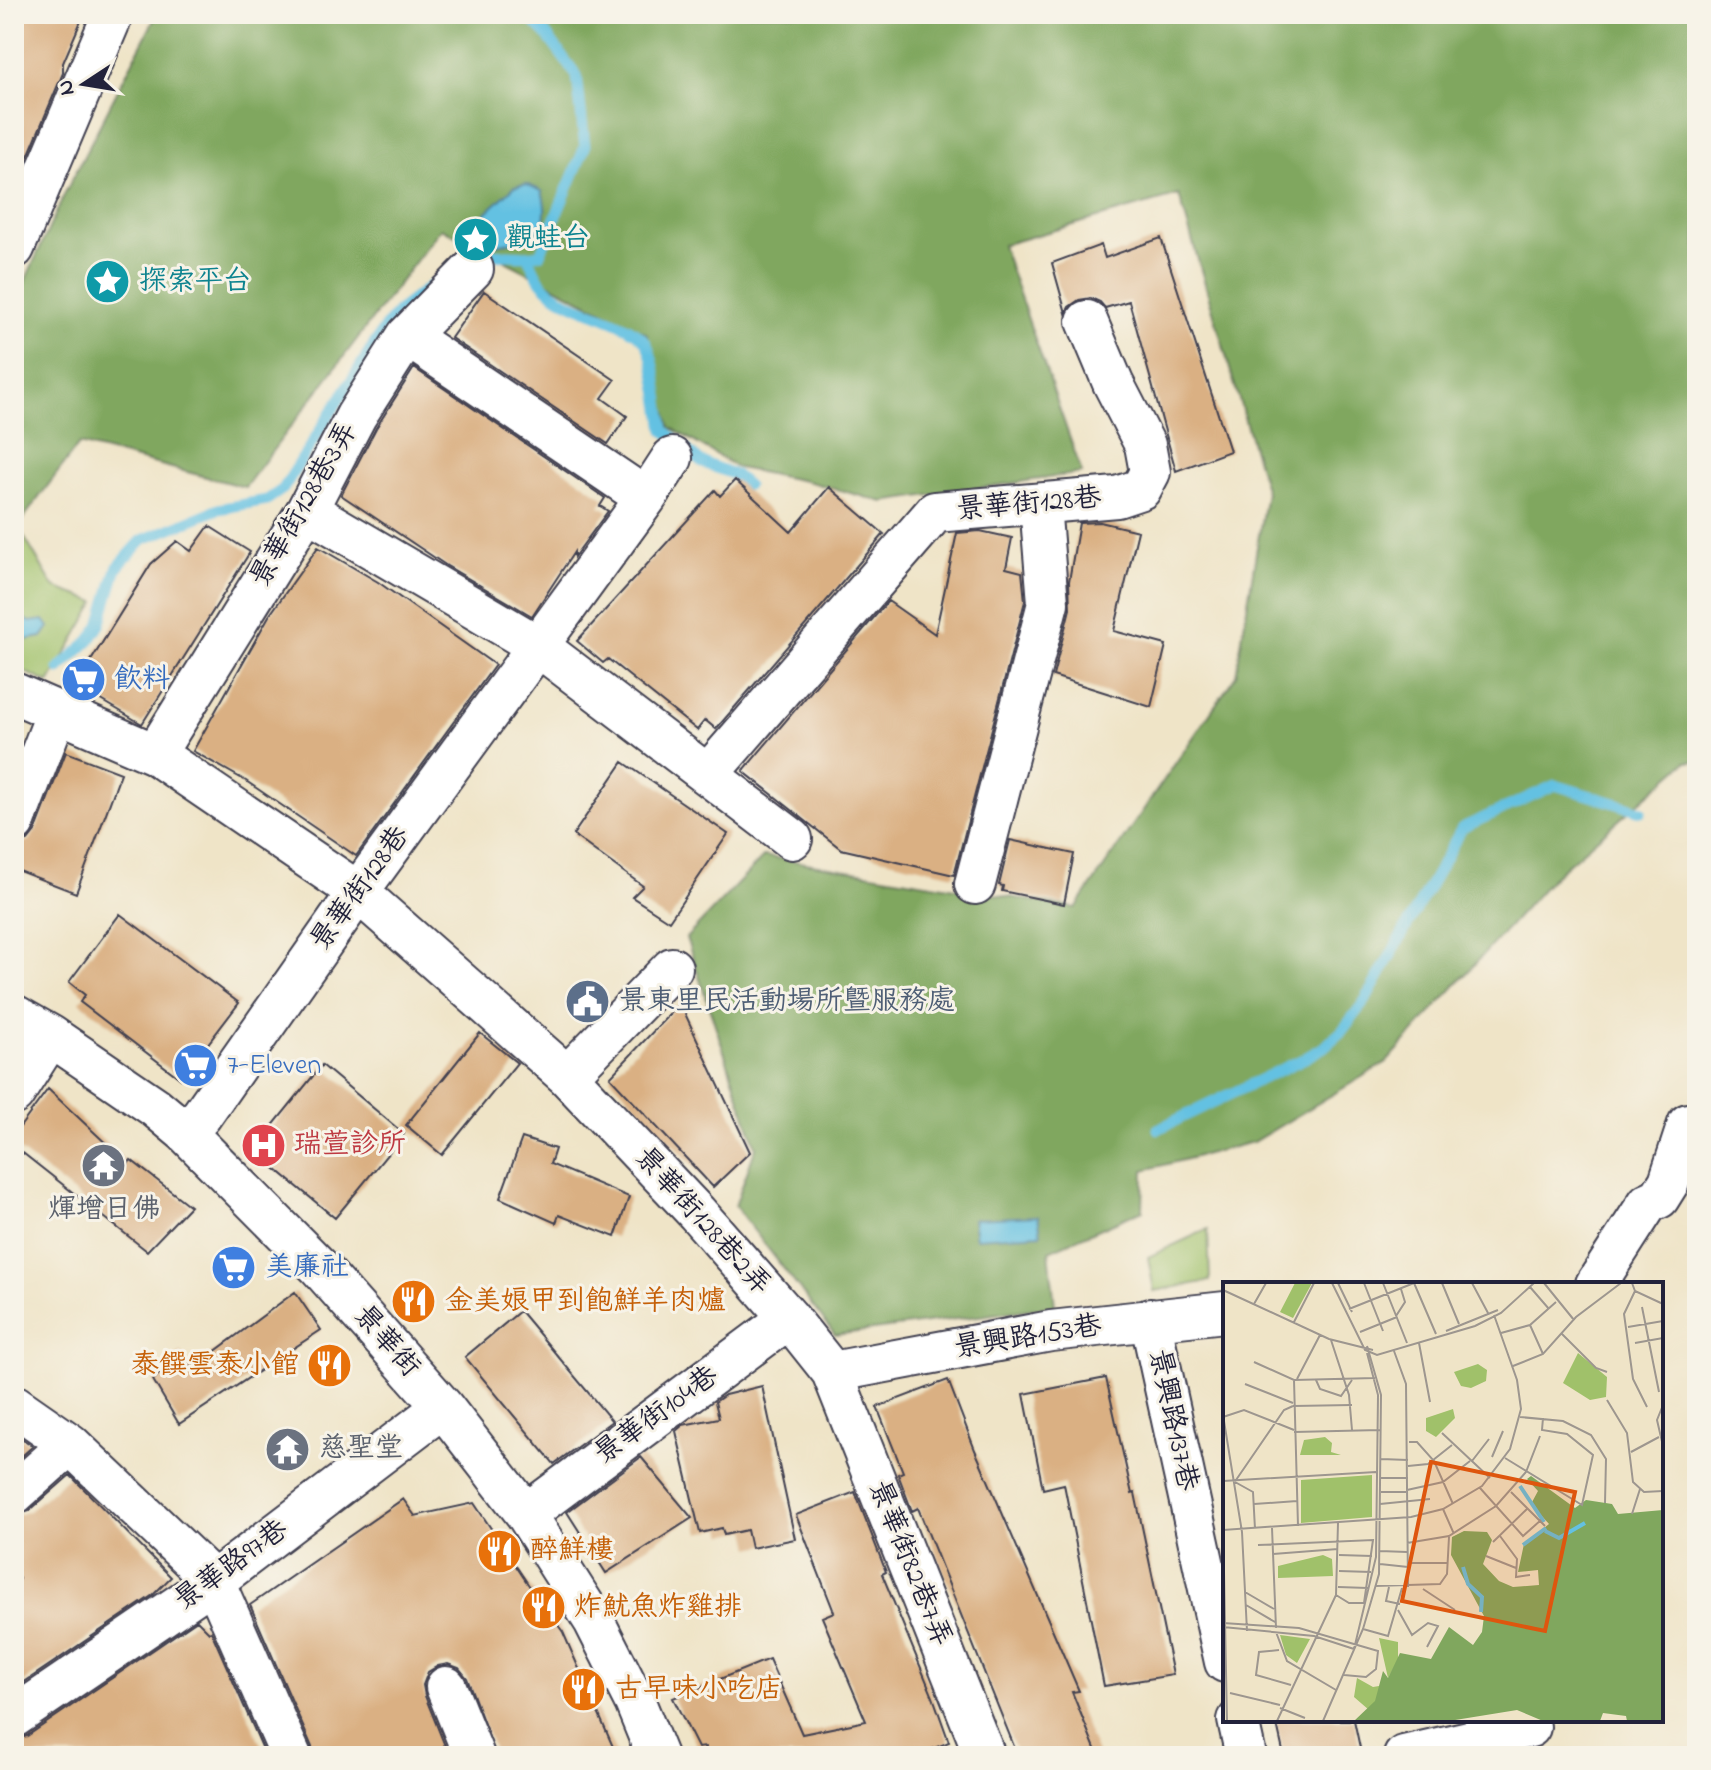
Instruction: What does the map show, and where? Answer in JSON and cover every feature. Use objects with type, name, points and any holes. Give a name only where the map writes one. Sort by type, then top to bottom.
[{"type":"street","points":[[14,248],[113,14]]},
{"type":"street","name":"景華街128巷3弄","points":[[155,754],[307,510],[356,416],[407,336],[473,269]]},
{"type":"street","name":"景華街128巷","points":[[708,774],[935,512],[1117,497],[1141,489],[1150,472],[1145,445],[1113,383],[1087,321]]},
{"type":"street","points":[[407,336],[646,498]]},
{"type":"street","name":"景華街128巷","points":[[185,1132],[201,1116],[358,892],[672,458]]},
{"type":"street","points":[[975,884],[1048,603],[1040,504]]},
{"type":"street","points":[[307,510],[538,646],[792,839]]},
{"type":"street","points":[[14,693],[155,754],[358,892]]},
{"type":"street","points":[[14,823],[57,712]]},
{"type":"street","name":"景華街128巷2弄","points":[[358,892],[567,1076],[697,1213],[832,1372]]},
{"type":"street","points":[[567,1076],[672,968]]},
{"type":"street","name":"景華街","points":[[14,1015],[51,1036],[155,1107],[185,1132],[319,1267],[443,1407],[526,1514],[594,1621],[635,1702],[657,1756]]},
{"type":"street","points":[[14,1094],[51,1036]]},
{"type":"street","points":[[1597,1282],[1648,1203],[1659,1198],[1669,1182],[1688,1124]]},
{"type":"street","name":"景興路153巷","points":[[832,1372],[1051,1331],[1223,1312]]},
{"type":"street","name":"景華街104巷","points":[[526,1514],[789,1318]]},
{"type":"street","name":"景興路137巷","points":[[1150,1319],[1223,1653]]},
{"type":"street","name":"景華街82巷7弄","points":[[832,1372],[985,1756]]},
{"type":"street","points":[[14,1405],[70,1444],[214,1581],[291,1756]]},
{"type":"street","name":"景華路97巷","points":[[14,1717],[214,1581],[443,1407]]},
{"type":"street","points":[[14,1494],[70,1444]]},
{"type":"street","points":[[446,1687],[474,1756]]},
{"type":"street","points":[[1238,1722],[1246,1756]]},
{"type":"street","points":[[1404,1756],[1533,1734]]},
{"type":"green space","points":[[157,14],[1697,14],[1697,761],[1686,762],[1553,877],[1387,1062],[1253,1142],[1144,1170],[1143,1210],[1049,1251],[1055,1306],[835,1335],[735,1206],[756,1147],[686,938],[764,856],[1076,908],[1236,675],[1266,492],[1179,195],[1002,245],[1082,473],[883,502],[810,482],[738,468],[670,427],[647,334],[441,228],[245,487],[79,444],[14,531],[14,305],[65,193]]},
{"type":"green space","points":[[14,527],[20,530],[54,587],[96,602],[49,683],[14,667]]},
{"type":"green space","points":[[1208,1229],[1210,1281],[1154,1291],[1148,1257]]},
{"type":"water","points":[[526,184],[542,191],[545,217],[537,232],[520,240],[496,245],[478,233],[477,221],[515,186]]},
{"type":"water","points":[[14,601],[18,603],[19,616],[30,622],[44,620],[49,627],[42,637],[25,640],[14,634]]},
{"type":"water","points":[[1038,1216],[1041,1234],[976,1238],[973,1219]]},
{"type":"building","points":[[14,14],[84,14],[29,154],[14,180]]},
{"type":"building","points":[[1161,238],[1230,451],[1176,471],[1129,301],[1105,308],[1091,298],[1079,300],[1066,313],[1052,263],[1101,245],[1105,258]]},
{"type":"building","points":[[484,291],[615,380],[602,398],[627,416],[608,444],[451,338]]},
{"type":"building","points":[[414,368],[605,498],[600,506],[608,511],[574,557],[574,552],[532,616],[447,566],[341,495],[376,428]]},
{"type":"building","points":[[735,480],[791,532],[829,487],[884,534],[716,729],[705,720],[697,730],[608,659],[603,663],[577,641],[715,490],[720,496]]},
{"type":"building","points":[[1100,522],[1138,531],[1114,631],[1166,645],[1151,707],[1053,676],[1070,609],[1069,581],[1079,523]]},
{"type":"building","points":[[209,526],[250,552],[142,724],[76,685],[151,564],[177,541],[191,551]]},
{"type":"building","points":[[980,531],[1012,538],[1006,568],[1022,572],[1025,601],[954,875],[841,849],[743,771],[888,601],[935,634],[957,533]]},
{"type":"building","points":[[318,547],[378,582],[495,665],[356,856],[246,781],[193,751],[269,616]]},
{"type":"building","points":[[66,752],[121,773],[76,893],[14,869],[14,845],[28,841],[35,832]]},
{"type":"building","points":[[623,762],[728,834],[669,921],[632,897],[643,886],[573,835]]},
{"type":"building","points":[[1010,840],[1074,854],[1064,904],[1002,891],[1003,886],[999,885]]},
{"type":"building","points":[[120,914],[239,1003],[181,1079],[80,1002],[85,995],[69,982]]},
{"type":"building","points":[[680,1003],[750,1152],[713,1187],[610,1077]]},
{"type":"building","points":[[480,1033],[517,1063],[442,1155],[406,1125]]},
{"type":"building","points":[[322,1065],[404,1134],[335,1218],[253,1150]]},
{"type":"building","points":[[48,1089],[128,1164],[131,1160],[190,1206],[147,1251],[14,1146],[14,1135]]},
{"type":"building","points":[[522,1138],[555,1149],[550,1164],[629,1197],[615,1237],[559,1215],[556,1223],[500,1198]]},
{"type":"building","points":[[295,1292],[321,1330],[179,1424],[153,1380],[181,1352],[191,1369]]},
{"type":"building","points":[[520,1311],[612,1421],[554,1464],[465,1357]]},
{"type":"building","points":[[1106,1378],[1132,1494],[1135,1493],[1173,1675],[1104,1686],[1064,1484],[1043,1489],[1024,1394]]},
{"type":"building","points":[[948,1380],[1079,1691],[1072,1692],[1098,1756],[1018,1756],[918,1508],[912,1511],[898,1474],[903,1472],[877,1407]]},
{"type":"building","points":[[762,1386],[795,1539],[751,1548],[747,1530],[724,1535],[722,1528],[700,1533],[676,1431],[683,1425],[719,1418],[715,1402],[725,1395]]},
{"type":"building","points":[[14,1433],[33,1446],[14,1463]]},
{"type":"building","points":[[641,1457],[692,1518],[606,1573],[567,1512]]},
{"type":"building","points":[[70,1475],[171,1577],[153,1595],[14,1689],[14,1587],[19,1579],[14,1567],[14,1516],[29,1511]]},
{"type":"building","points":[[855,1492],[886,1572],[882,1574],[949,1742],[916,1756],[707,1756],[705,1747],[698,1748],[673,1698],[769,1659],[802,1734],[866,1721],[822,1617],[834,1612],[796,1515]]},
{"type":"building","points":[[403,1499],[415,1516],[474,1503],[563,1632],[617,1756],[496,1756],[467,1678],[459,1668],[448,1664],[428,1672],[423,1685],[449,1756],[314,1756],[250,1605]]},
{"type":"building","points":[[197,1620],[211,1631],[266,1756],[21,1756],[14,1740],[27,1736]]},
{"type":"building","points":[[1276,1722],[1354,1722],[1360,1748],[1314,1756],[1284,1756]]},
{"type":"waterway","points":[[526,14],[546,34],[577,76],[585,147],[540,254],[527,256]]},
{"type":"waterway","points":[[475,258],[488,254],[527,256],[540,280],[553,293],[621,324],[644,340],[654,369],[664,430],[701,462],[735,475],[747,485]]},
{"type":"waterway","points":[[59,669],[90,640],[100,625],[117,568],[142,540],[218,509],[267,500],[283,489],[385,327],[400,309],[430,286]]},
{"type":"waterway","points":[[1158,1129],[1305,1058],[1342,1031],[1365,1001],[1462,828],[1555,785],[1641,811]]},
{"type":"place","name":"觀蛙台","points":[[475,239]]},
{"type":"place","name":"探索平台","points":[[108,282]]},
{"type":"place","name":"飲料","points":[[83,680]]},
{"type":"place","name":"景東里民活動場所暨服務處","points":[[588,1002]]},
{"type":"place","name":"7-Eleven","points":[[196,1066]]},
{"type":"place","name":"瑞萱診所","points":[[263,1145]]},
{"type":"place","name":"煇增日佛","points":[[104,1166]]},
{"type":"place","name":"美廉社","points":[[234,1268]]},
{"type":"place","name":"金美娘甲到飽鮮羊肉爐","points":[[414,1302]]},
{"type":"place","name":"泰饌雲泰小館","points":[[330,1366]]},
{"type":"place","name":"慈聖堂","points":[[288,1449]]},
{"type":"place","name":"醉鮮樓","points":[[499,1551]]},
{"type":"place","name":"炸魷魚炸雞排","points":[[543,1608]]},
{"type":"place","name":"古早味小吃店","points":[[584,1690]]}]
